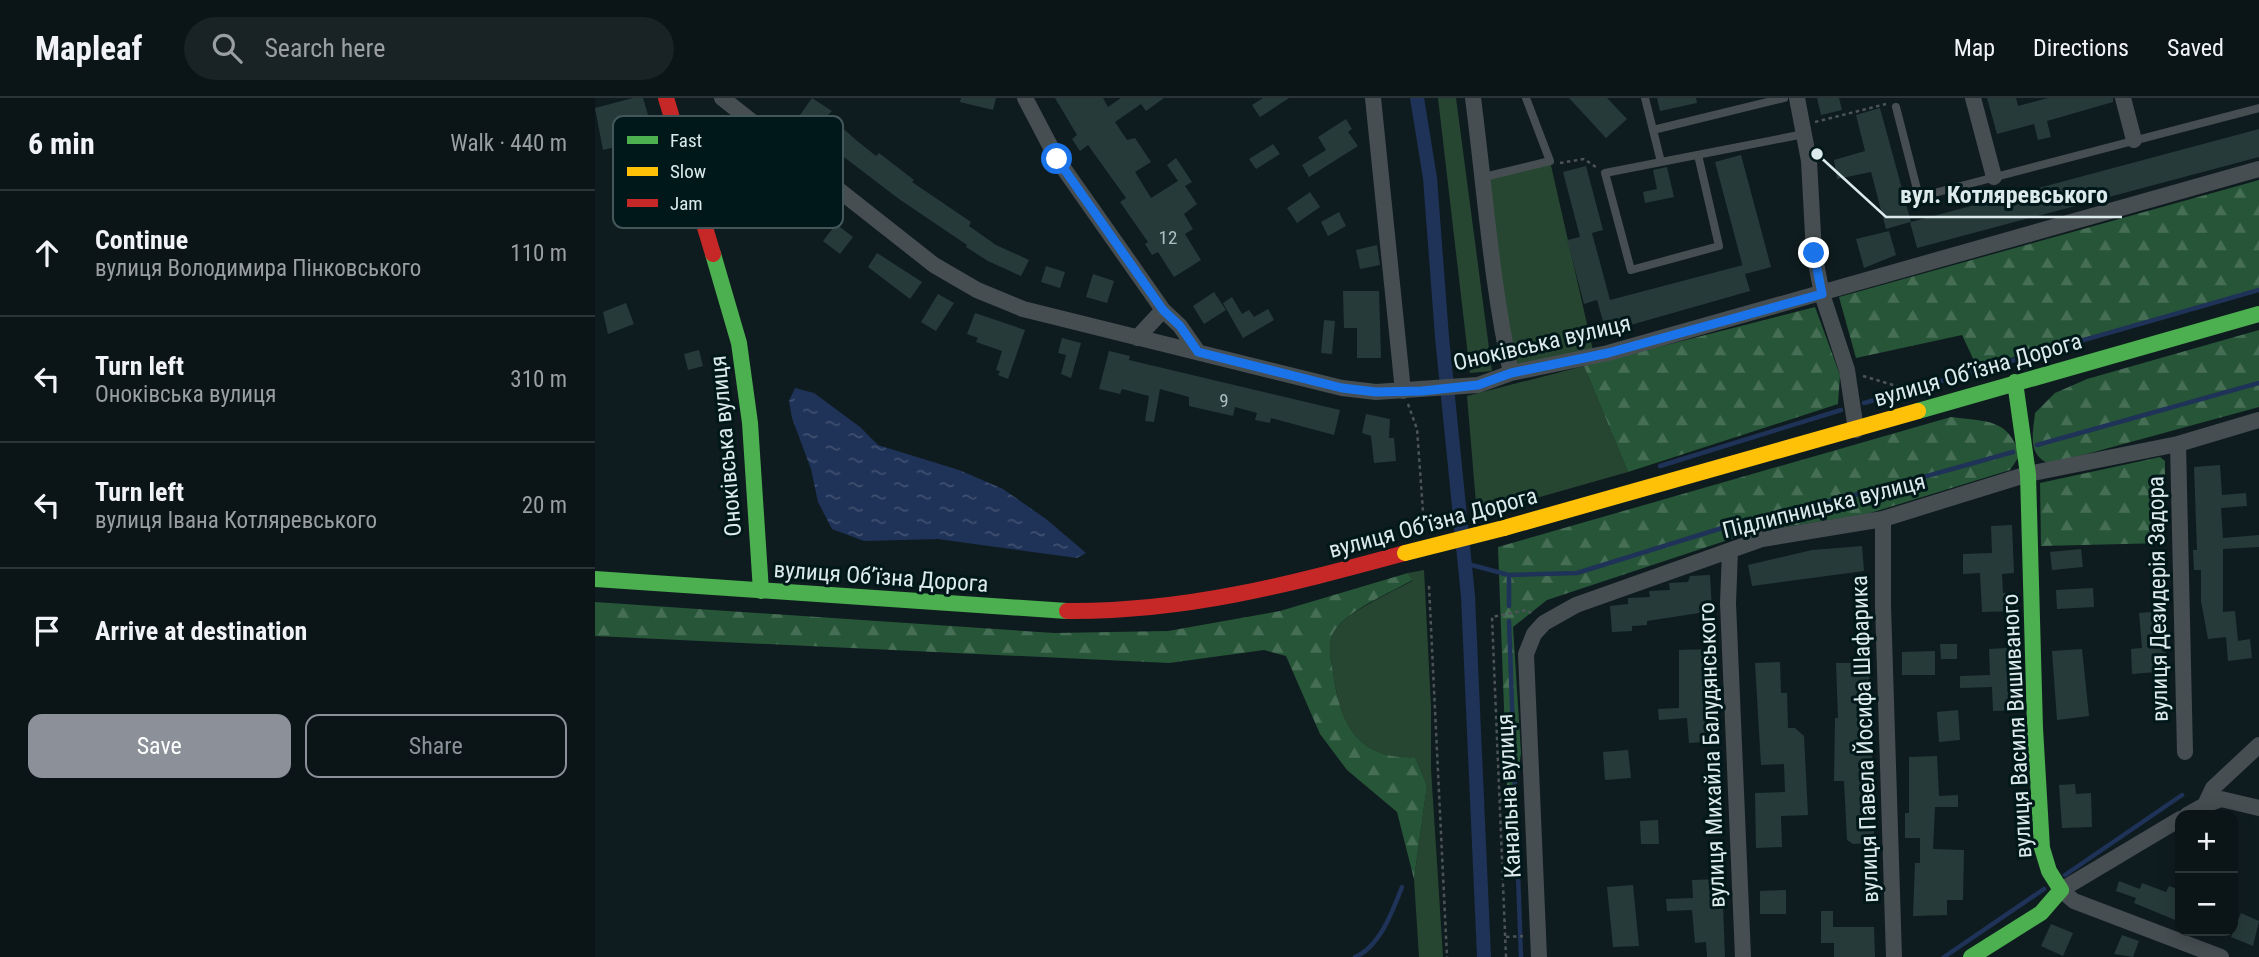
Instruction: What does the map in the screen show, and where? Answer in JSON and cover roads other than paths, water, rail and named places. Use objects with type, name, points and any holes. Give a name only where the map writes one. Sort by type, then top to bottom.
[{"type":"main road","name":"Оноківська вулиця","points":[[666,98],[671,116]]},
{"type":"main road","name":"Оноківська вулиця","points":[[705,228],[739,343],[750,423],[761,591]]},
{"type":"main road","name":"вулиця Обʼїзна Дорога","points":[[595,579],[1027,610],[1129,610],[1265,591],[1856,430],[2015,382],[2259,314]]},
{"type":"main road","name":"вулиця Василя Вишиваного","points":[[2015,382],[2028,474],[2035,727],[2042,848],[2049,871],[2061,890]]},
{"type":"main road","points":[[1971,957],[2041,913],[2061,890]]},
{"type":"street","name":"Оноківська вулиця","points":[[722,98],[744,116]]},
{"type":"street","points":[[1025,98],[1057,159],[1163,310],[1180,326],[1198,352]]},
{"type":"street","points":[[1373,98],[1403,391]]},
{"type":"street","points":[[1473,98],[1484,177],[1490,261],[1511,373]]},
{"type":"street","points":[[1797,98],[1809,161],[1814,253],[1822,294],[1847,370],[1856,430]]},
{"type":"street","points":[[1973,98],[1994,177]]},
{"type":"street","points":[[2123,98],[2134,140]]},
{"type":"street","name":"Оноківська вулиця","points":[[843,195],[957,279],[1023,309],[1342,388],[1422,391],[1478,385],[1511,373],[1608,353],[2259,169]]},
{"type":"street","points":[[1137,338],[1163,310]]},
{"type":"street","name":"Підлипницька вулиця","points":[[1539,629],[1576,605],[1762,539],[1883,519],[2028,474],[2178,444],[2259,420]]},
{"type":"street","name":"вулиця Дезидерія Задора","points":[[2178,444],[2185,752]]},
{"type":"street","name":"вулиця Павела Йосифа Шафарика","points":[[1883,519],[1883,606],[1894,957]]},
{"type":"street","name":"вулиця Михайла Балудянського","points":[[1730,551],[1728,603],[1742,957]]},
{"type":"street","name":"Канальна вулиця","points":[[1539,629],[1526,654],[1539,957]]},
{"type":"street","points":[[2205,805],[2213,788],[2259,745]]},
{"type":"street","points":[[2196,810],[2221,799],[2259,808]]},
{"type":"street","points":[[2175,822],[2061,890],[2074,901],[2221,957]]},
{"type":"lane","points":[[1484,177],[1550,161],[1526,98]]},
{"type":"lane","points":[[1645,98],[1661,162]]},
{"type":"lane","points":[[1653,130],[1784,98]]},
{"type":"lane","points":[[1896,107],[1919,197],[2259,108]]},
{"type":"lane","points":[[1698,155],[1719,246],[1631,270],[1605,173],[1698,155],[1803,130]]},
{"type":"water","points":[[795,388],[814,393],[860,427],[878,445],[959,470],[1003,489],[1046,519],[1086,553],[1077,558],[938,539],[864,541],[832,529],[818,502],[811,469],[792,418],[789,401]]},
{"type":"waterway","points":[[1417,98],[1430,178],[1442,337],[1468,596],[1484,957]]},
{"type":"waterway","points":[[1864,403],[2259,290]]},
{"type":"waterway","points":[[2037,445],[2259,383]]},
{"type":"waterway","points":[[1660,466],[1841,410]]},
{"type":"waterway","points":[[1464,563],[1509,575],[1577,573],[1735,524],[1884,488],[2013,452]]},
{"type":"waterway","points":[[1509,575],[1509,606]]},
{"type":"waterway","points":[[1509,621],[1521,957]]},
{"type":"waterway","points":[[2065,875],[2182,795]]},
{"type":"waterway","points":[[1355,957],[1364,952],[1378,937],[1390,917],[1402,887]]},
{"type":"waterway","points":[[1944,957],[2044,889]]},
{"type":"place","name":"вул. Котляревського","points":[[1817,154]]}]
